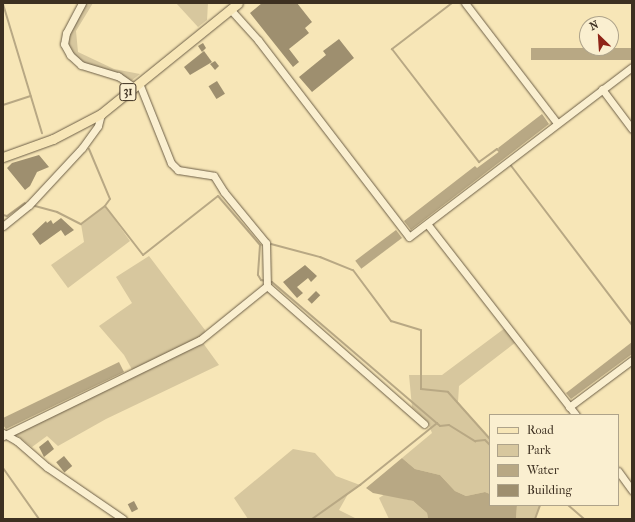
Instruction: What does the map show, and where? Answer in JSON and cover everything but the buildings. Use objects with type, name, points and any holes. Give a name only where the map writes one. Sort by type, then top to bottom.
[{"type":"main road","name":"31","points":[[3,157],[53,139],[100,114],[238,3]]},
{"type":"street","points":[[82,3],[66,33],[64,44],[70,55],[81,65],[118,76],[137,85],[171,163],[178,170],[214,176],[224,192],[266,244],[267,286],[424,424]]},
{"type":"street","points":[[465,3],[557,123]]},
{"type":"street","points":[[230,9],[258,40],[409,237],[428,225],[557,123],[632,67]]},
{"type":"street","points":[[602,89],[632,129]]},
{"type":"street","points":[[3,226],[29,205],[82,148],[98,126],[100,114]]},
{"type":"street","points":[[428,225],[575,414]]},
{"type":"street","points":[[123,519],[47,467],[4,434],[200,340],[267,286]]},
{"type":"street","points":[[569,406],[632,360]]},
{"type":"street","points":[[619,472],[632,490]]},
{"type":"green space","points":[[84,3],[93,3],[76,31],[78,52],[114,69],[140,74],[131,81],[82,63],[74,57],[67,45],[68,33]]},
{"type":"green space","points":[[176,3],[208,3],[207,20],[198,27]]},
{"type":"green space","points":[[105,206],[130,241],[68,288],[51,265],[84,242],[81,224]]},
{"type":"green space","points":[[149,256],[205,330],[203,343],[219,365],[106,419],[58,446],[47,436],[32,447],[15,434],[135,375],[124,355],[99,326],[132,303],[116,277]]},
{"type":"green space","points":[[505,328],[516,342],[459,386],[458,402],[489,438],[489,494],[485,492],[466,496],[455,491],[440,475],[415,469],[402,458],[432,433],[427,421],[412,407],[409,375],[442,375]]},
{"type":"green space","points":[[293,449],[315,453],[336,476],[360,485],[348,494],[339,510],[357,519],[248,519],[234,498]]},
{"type":"green space","points":[[385,494],[413,501],[427,513],[428,519],[389,519],[379,498]]},
{"type":"green space","points":[[517,506],[540,506],[535,519],[516,519]]},
{"type":"water","points":[[531,48],[579,48],[579,56],[619,56],[619,48],[632,48],[632,60],[531,60]]},
{"type":"water","points":[[542,114],[549,124],[411,230],[404,221],[475,166],[477,168],[500,151],[498,148]]},
{"type":"water","points":[[396,230],[402,238],[361,269],[355,261]]},
{"type":"water","points":[[632,342],[632,354],[571,399],[566,393]]},
{"type":"water","points":[[119,362],[124,372],[6,429],[3,425],[3,418]]},
{"type":"water","points":[[402,458],[415,469],[440,475],[455,491],[466,496],[485,492],[489,494],[489,506],[517,506],[516,519],[428,519],[427,513],[413,501],[373,493],[366,488]]},
{"type":"waterway","points":[[452,3],[392,49],[479,162],[497,149],[500,152]]},
{"type":"waterway","points":[[3,4],[42,133]]},
{"type":"waterway","points":[[3,105],[31,96]]},
{"type":"waterway","points":[[89,149],[110,199],[105,206],[143,255],[218,196],[260,245],[258,275],[261,280],[272,282],[440,426],[449,425],[475,441],[485,440],[489,444]]},
{"type":"waterway","points":[[509,163],[632,325]]},
{"type":"waterway","points":[[3,215],[7,216],[25,203]]},
{"type":"waterway","points":[[35,206],[57,212],[81,224],[105,206]]},
{"type":"waterway","points":[[271,244],[320,257],[353,270],[391,321],[421,330],[421,389],[448,392],[489,438]]},
{"type":"waterway","points":[[312,519],[360,485],[437,423]]},
{"type":"waterway","points":[[3,468],[39,519]]},
{"type":"waterway","points":[[535,519],[540,506]]},
{"type":"waterway","points":[[569,506],[584,519]]}]
